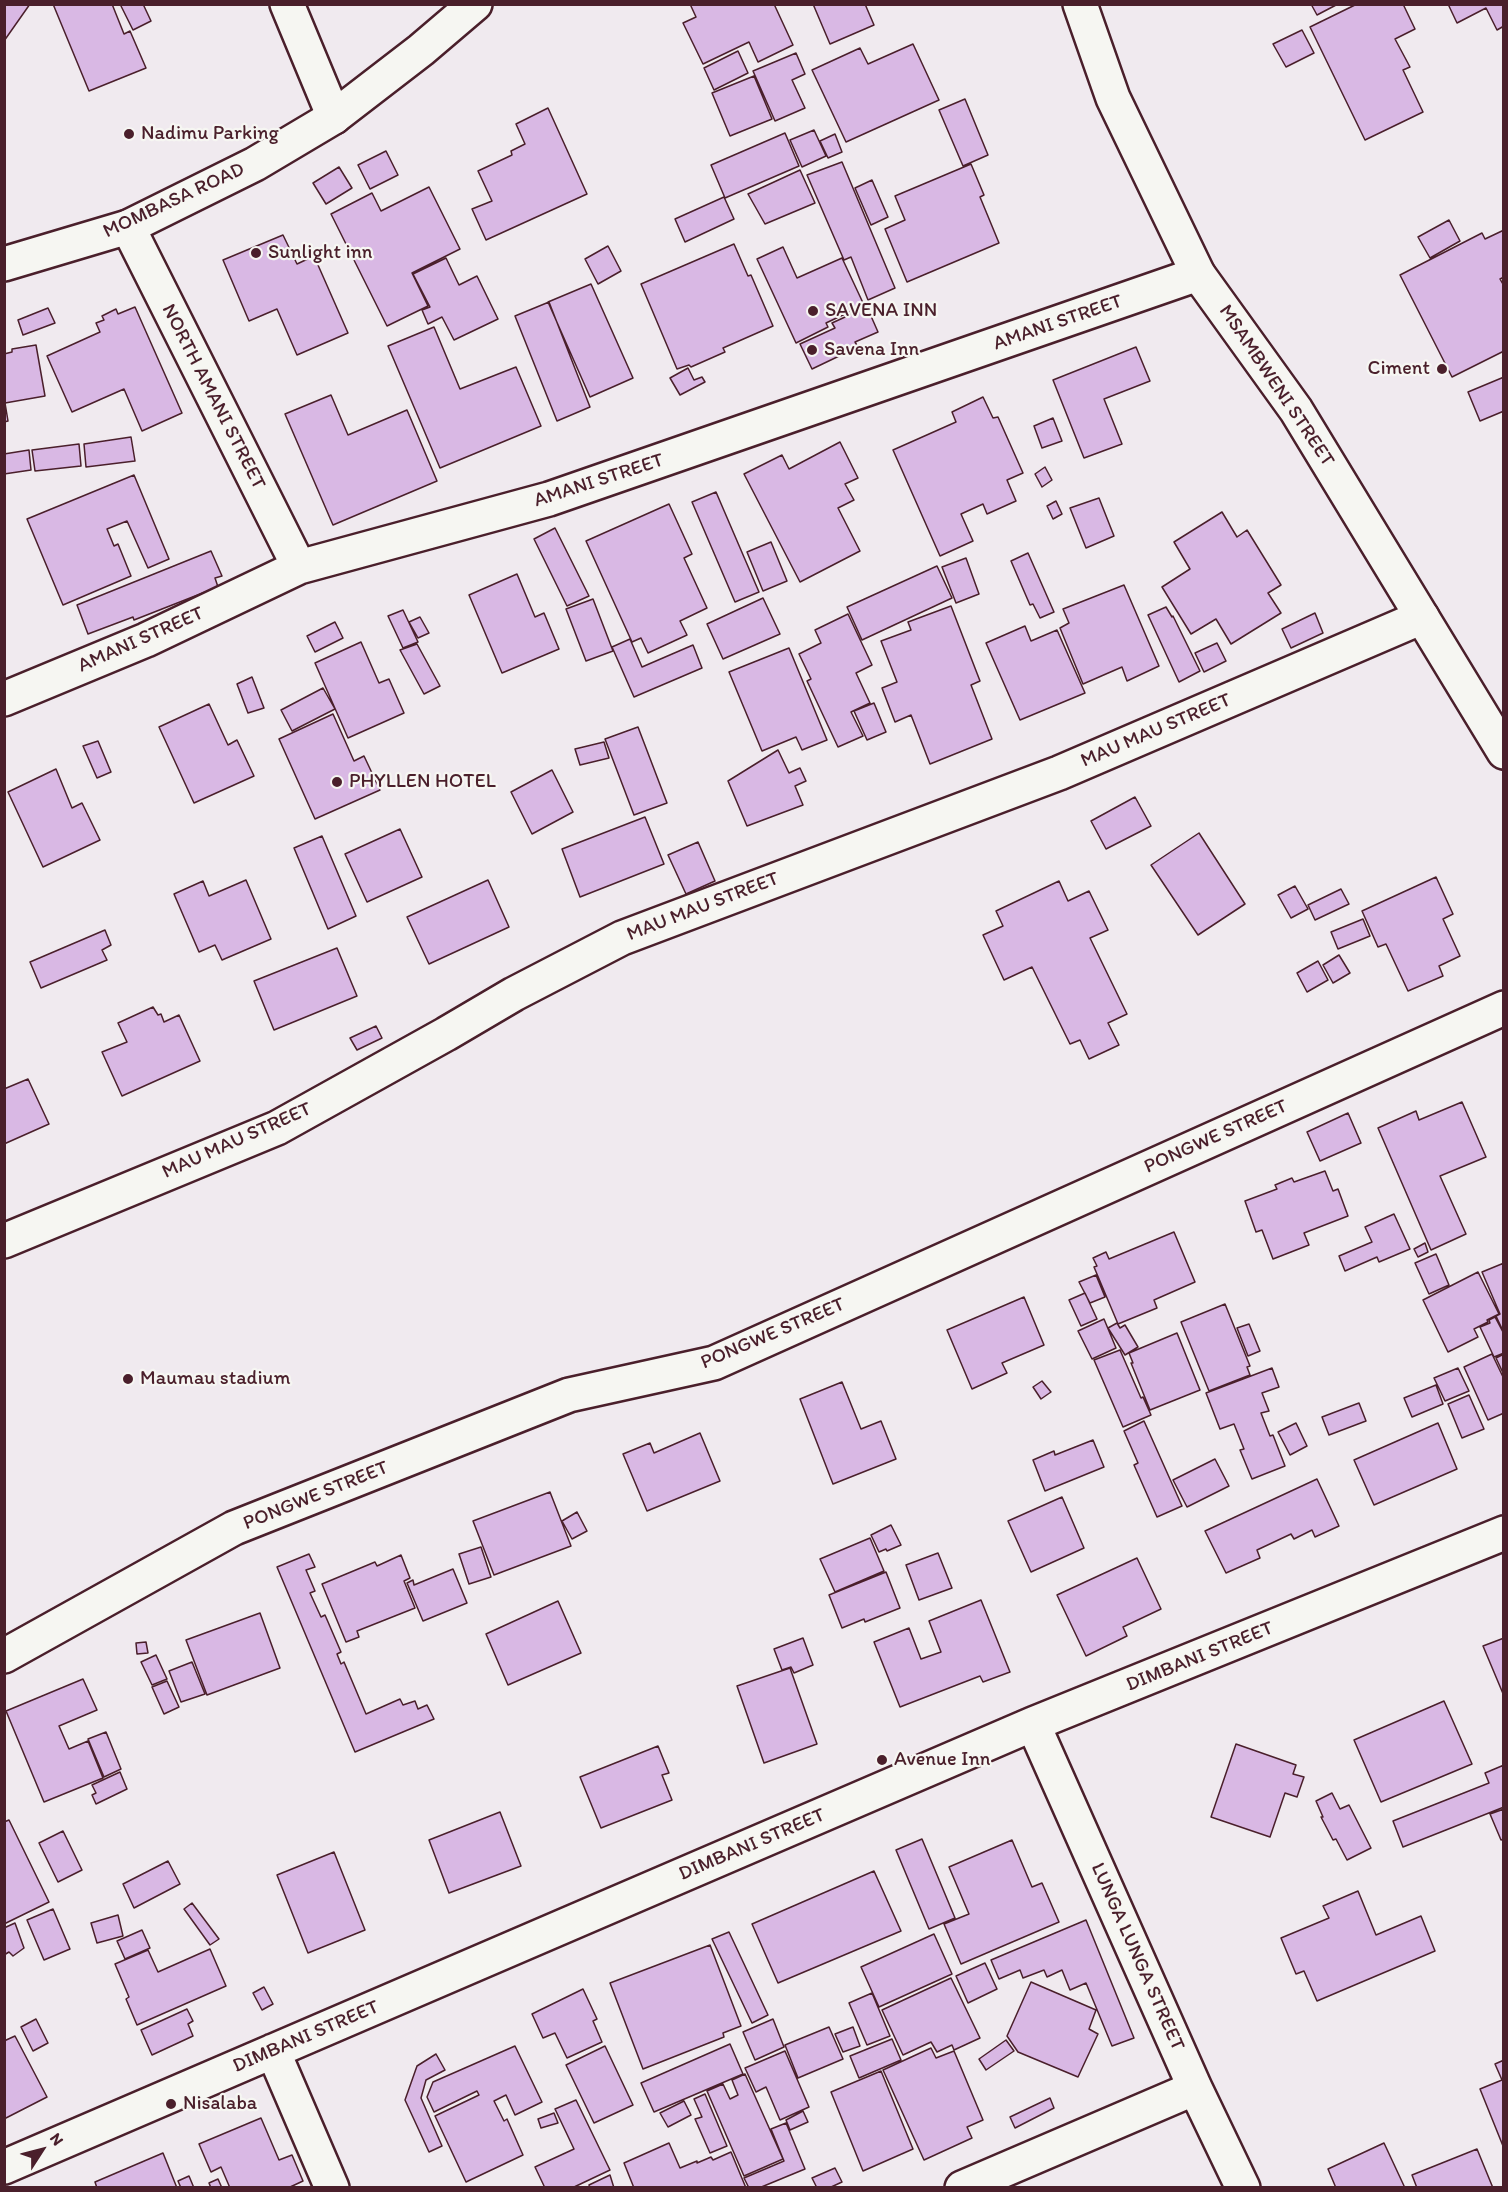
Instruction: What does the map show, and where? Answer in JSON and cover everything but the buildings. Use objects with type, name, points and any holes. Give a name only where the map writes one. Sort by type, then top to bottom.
[{"type":"main road","points":[[287,4],[334,117]]},
{"type":"main road","name":"MOMBASA ROAD","points":[[9,257],[128,227],[255,164],[334,117],[421,50],[475,4]]},
{"type":"main road","name":"MSAMBWENI STREET","points":[[1080,4],[1113,98],[1198,274],[1296,410],[1503,752]]},
{"type":"main road","name":"NORTH AMANI STREET","points":[[128,227],[298,567]]},
{"type":"main road","name":"AMANI STREET","points":[[4,699],[146,640],[298,567],[549,499],[1198,274]]},
{"type":"main road","name":"MAU MAU STREET","points":[[4,1241],[277,1128],[514,994],[622,938],[1059,772],[1422,617]]},
{"type":"main road","name":"PONGWE STREET","points":[[4,1656],[234,1528],[569,1395],[714,1363],[1503,1008]]},
{"type":"main road","name":"DIMBANI STREET","points":[[4,2167],[1033,1724],[1503,1533]]},
{"type":"main road","name":"LUNGA LUNGA STREET","points":[[1033,1724],[1195,2088],[1243,2187]]},
{"type":"main road","points":[[273,2051],[332,2187]]},
{"type":"main road","points":[[962,2187],[1195,2088]]},
{"type":"place","name":"Nadimu Parking","points":[[129,134]]},
{"type":"place","name":"Sunlight inn","points":[[256,253]]},
{"type":"place","name":"SAVENA INN","points":[[813,311]]},
{"type":"place","name":"Savena Inn","points":[[812,350]]},
{"type":"place","name":"Ciment","points":[[1442,369]]},
{"type":"place","name":"PHYLLEN HOTEL","points":[[337,782]]},
{"type":"place","name":"Maumau stadium","points":[[128,1379]]},
{"type":"place","name":"Avenue Inn","points":[[882,1760]]},
{"type":"place","name":"Nisalaba","points":[[171,2104]]}]
